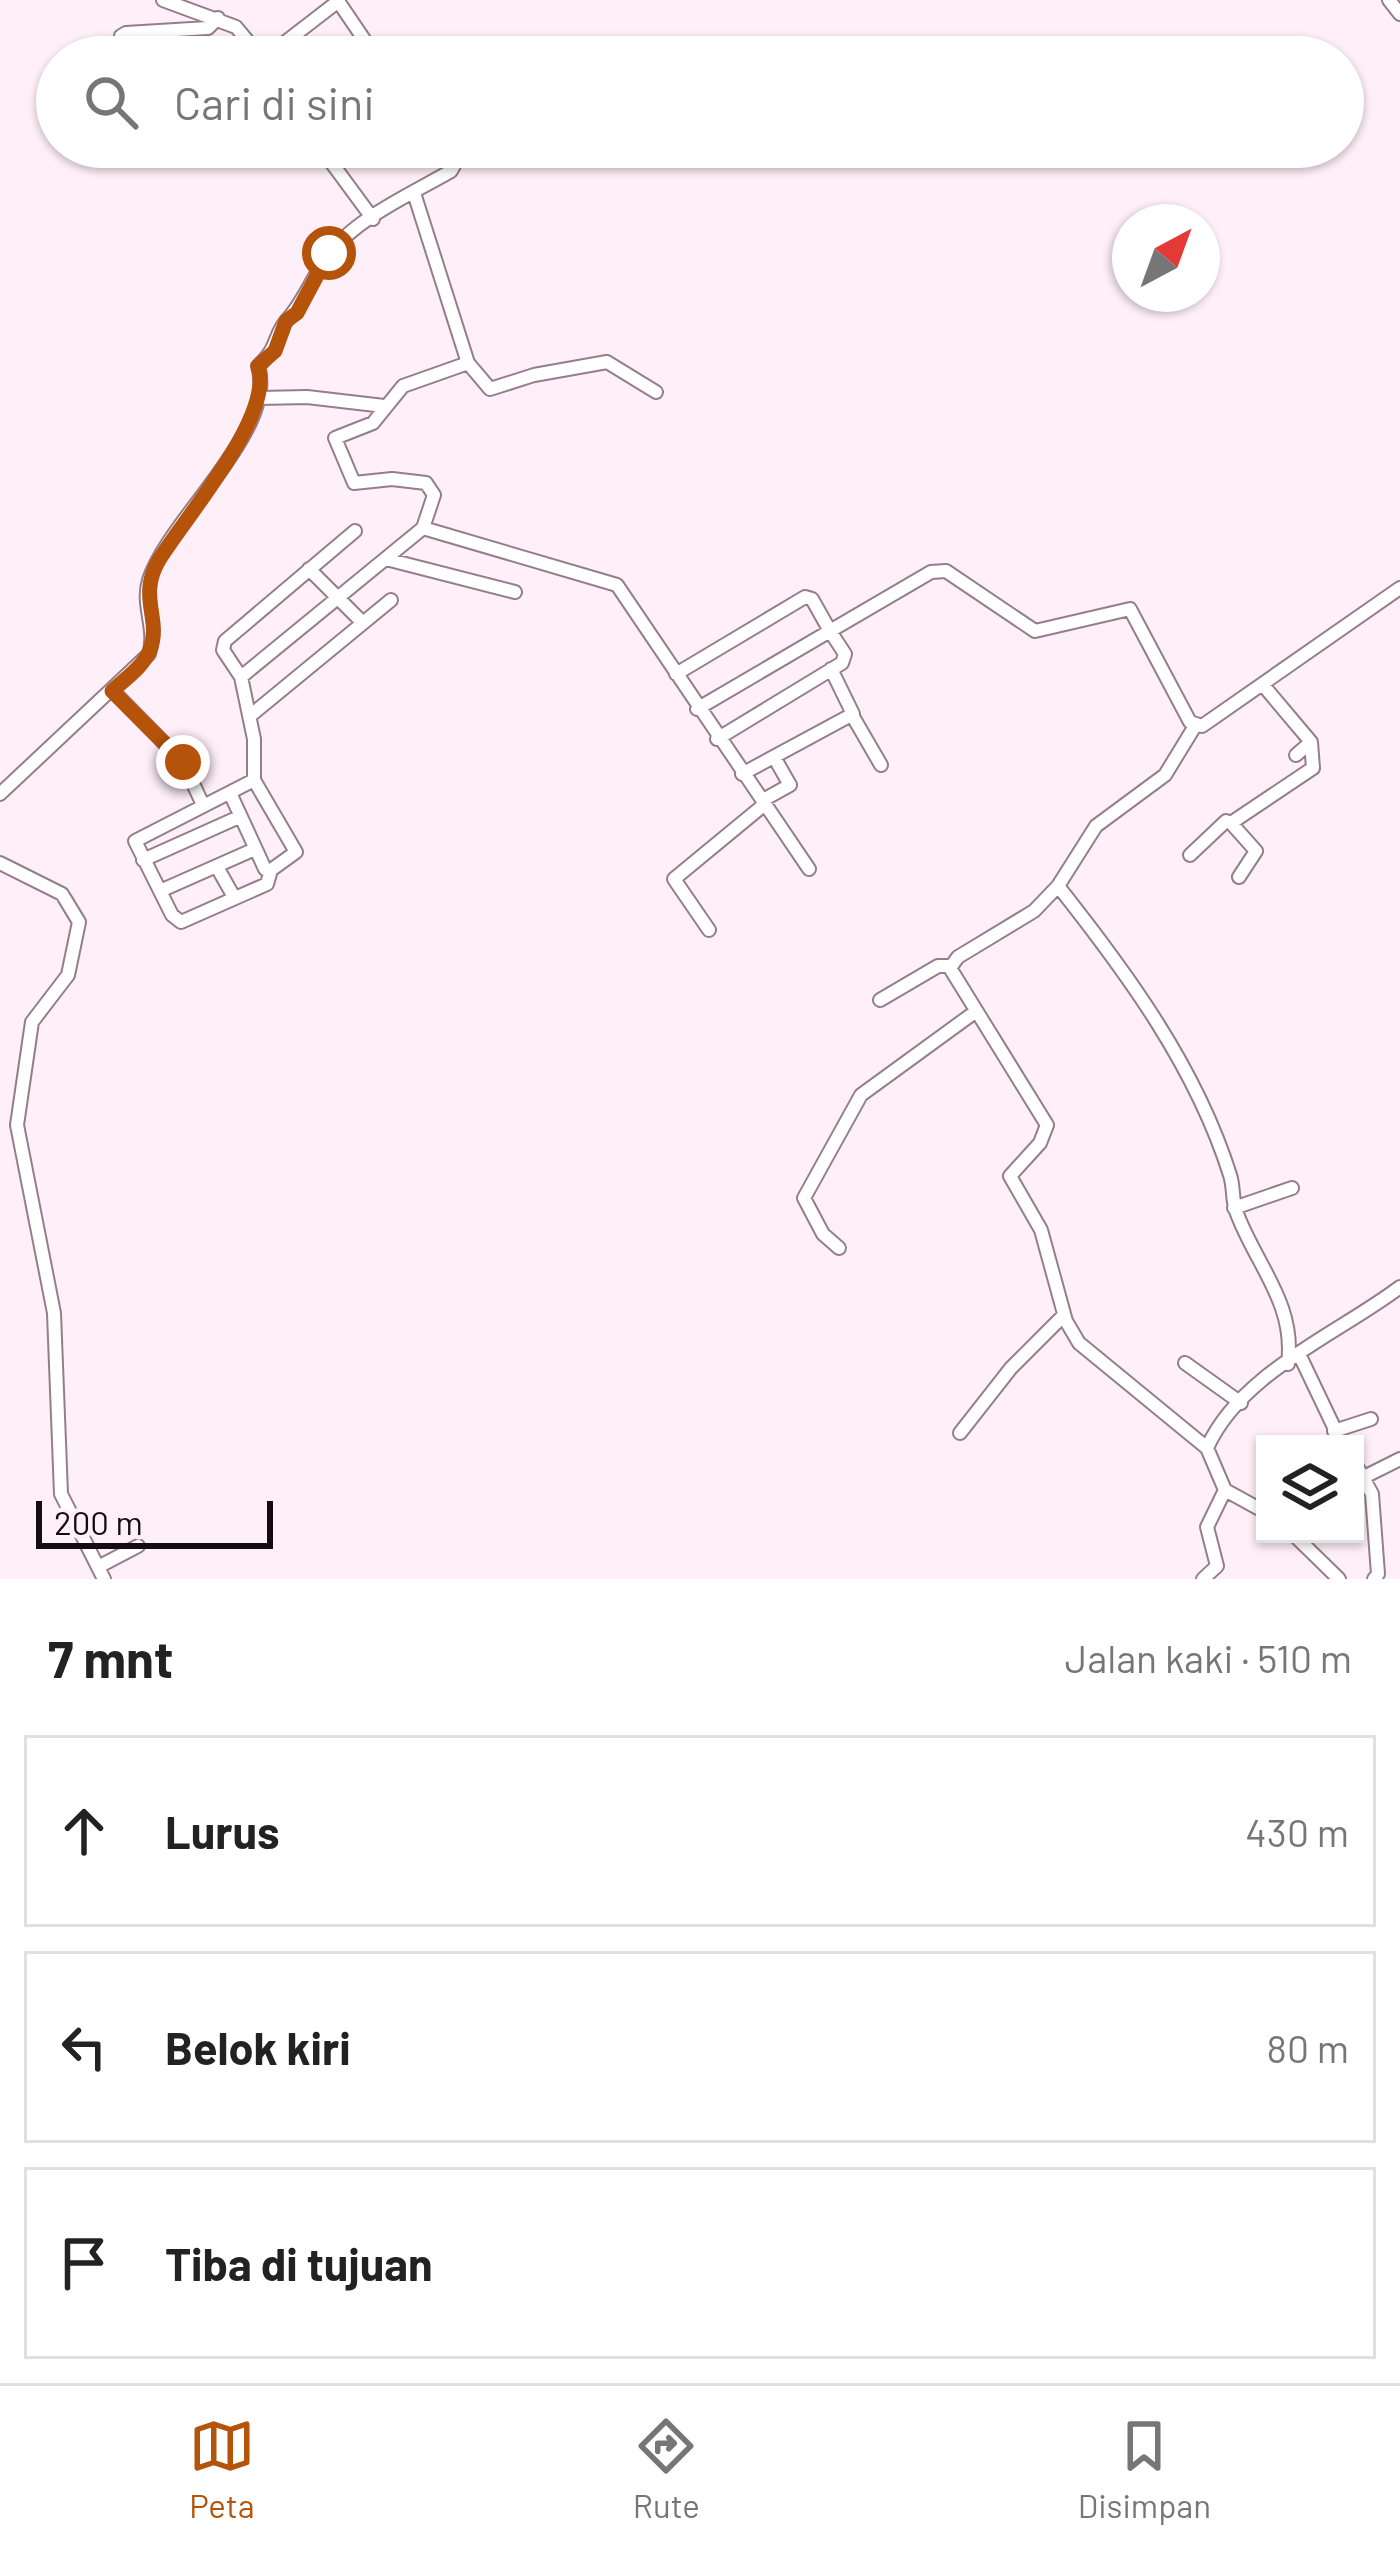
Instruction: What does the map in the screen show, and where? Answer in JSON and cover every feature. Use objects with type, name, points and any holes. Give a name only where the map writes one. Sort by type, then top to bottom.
[{"type":"street","points":[[163,0],[218,18],[246,36]]},
{"type":"street","points":[[1389,0],[1400,14]]},
{"type":"street","points":[[291,36],[337,1],[361,36]]},
{"type":"street","points":[[121,36],[208,28],[218,18]]},
{"type":"street","points":[[335,168],[373,219]]},
{"type":"street","points":[[0,794],[141,664],[152,644],[151,575],[237,443],[259,398],[262,378],[258,366],[275,351],[286,321],[297,313],[329,253],[454,168]]},
{"type":"street","points":[[414,193],[468,363],[490,389],[534,374],[608,362],[656,392]]},
{"type":"street","points":[[241,677],[422,527],[434,495],[426,483],[392,478],[354,484],[342,462],[338,434],[373,423],[403,386],[468,363]]},
{"type":"street","points":[[259,398],[307,397],[384,406]]},
{"type":"street","points":[[422,527],[616,585],[809,869]]},
{"type":"street","points":[[254,780],[135,842],[172,916],[181,922],[267,884],[271,870],[296,853],[254,780],[250,715],[241,677],[223,644],[355,531]]},
{"type":"street","points":[[386,560],[515,592]]},
{"type":"street","points":[[309,569],[361,621]]},
{"type":"street","points":[[698,709],[939,570],[1035,631],[1126,608],[1139,618],[1195,726]]},
{"type":"street","points":[[1195,726],[1205,725],[1400,588]]},
{"type":"street","points":[[676,674],[805,597],[812,599],[845,660],[717,739]]},
{"type":"street","points":[[250,715],[391,600]]},
{"type":"street","points":[[831,669],[881,765]]},
{"type":"street","points":[[1231,823],[1313,768],[1312,742],[1263,685]]},
{"type":"street","points":[[112,691],[183,762],[203,805]]},
{"type":"street","points":[[742,774],[852,715]]},
{"type":"street","points":[[880,1000],[938,966],[950,966],[1030,914],[1058,886],[1092,831],[1159,782],[1195,726]]},
{"type":"street","points":[[1296,755],[1312,742]]},
{"type":"street","points":[[709,930],[674,879],[790,785],[774,757]]},
{"type":"street","points":[[230,793],[255,849],[271,870]]},
{"type":"street","points":[[143,860],[239,817]]},
{"type":"street","points":[[1190,855],[1226,821],[1231,823],[1256,850],[1239,877]]},
{"type":"street","points":[[160,891],[255,849]]},
{"type":"street","points":[[0,863],[62,894],[79,922],[68,975],[32,1022],[17,1125],[54,1313],[62,1494],[101,1573],[138,1546]]},
{"type":"street","points":[[217,867],[234,897]]},
{"type":"street","points":[[1058,886],[1134,981],[1156,1021],[1217,1144],[1231,1178],[1234,1208],[1278,1289],[1294,1360],[1336,1435]]},
{"type":"street","points":[[950,966],[1047,1125],[1040,1143],[1010,1176],[1041,1230],[1064,1315],[1090,1356],[1207,1448],[1225,1490],[1256,1507]]},
{"type":"street","points":[[839,1248],[823,1234],[805,1198],[852,1106],[975,1012]]},
{"type":"street","points":[[1234,1208],[1292,1188]]},
{"type":"street","points":[[1207,1448],[1241,1403],[1294,1360],[1399,1290]]},
{"type":"street","points":[[959,1433],[1011,1368],[1064,1315]]},
{"type":"street","points":[[1185,1363],[1241,1403]]},
{"type":"street","points":[[1343,1435],[1371,1419]]},
{"type":"street","points":[[1373,1579],[1378,1574],[1372,1494],[1364,1477],[1400,1459]]},
{"type":"street","points":[[1203,1579],[1219,1574],[1207,1527],[1225,1490]]},
{"type":"street","points":[[1302,1543],[1339,1579]]},
{"type":"route","points":[[183,762],[112,691],[141,664],[152,644],[147,586],[151,575],[250,422],[262,386],[257,368],[275,351],[286,321],[297,313],[329,253]]}]
